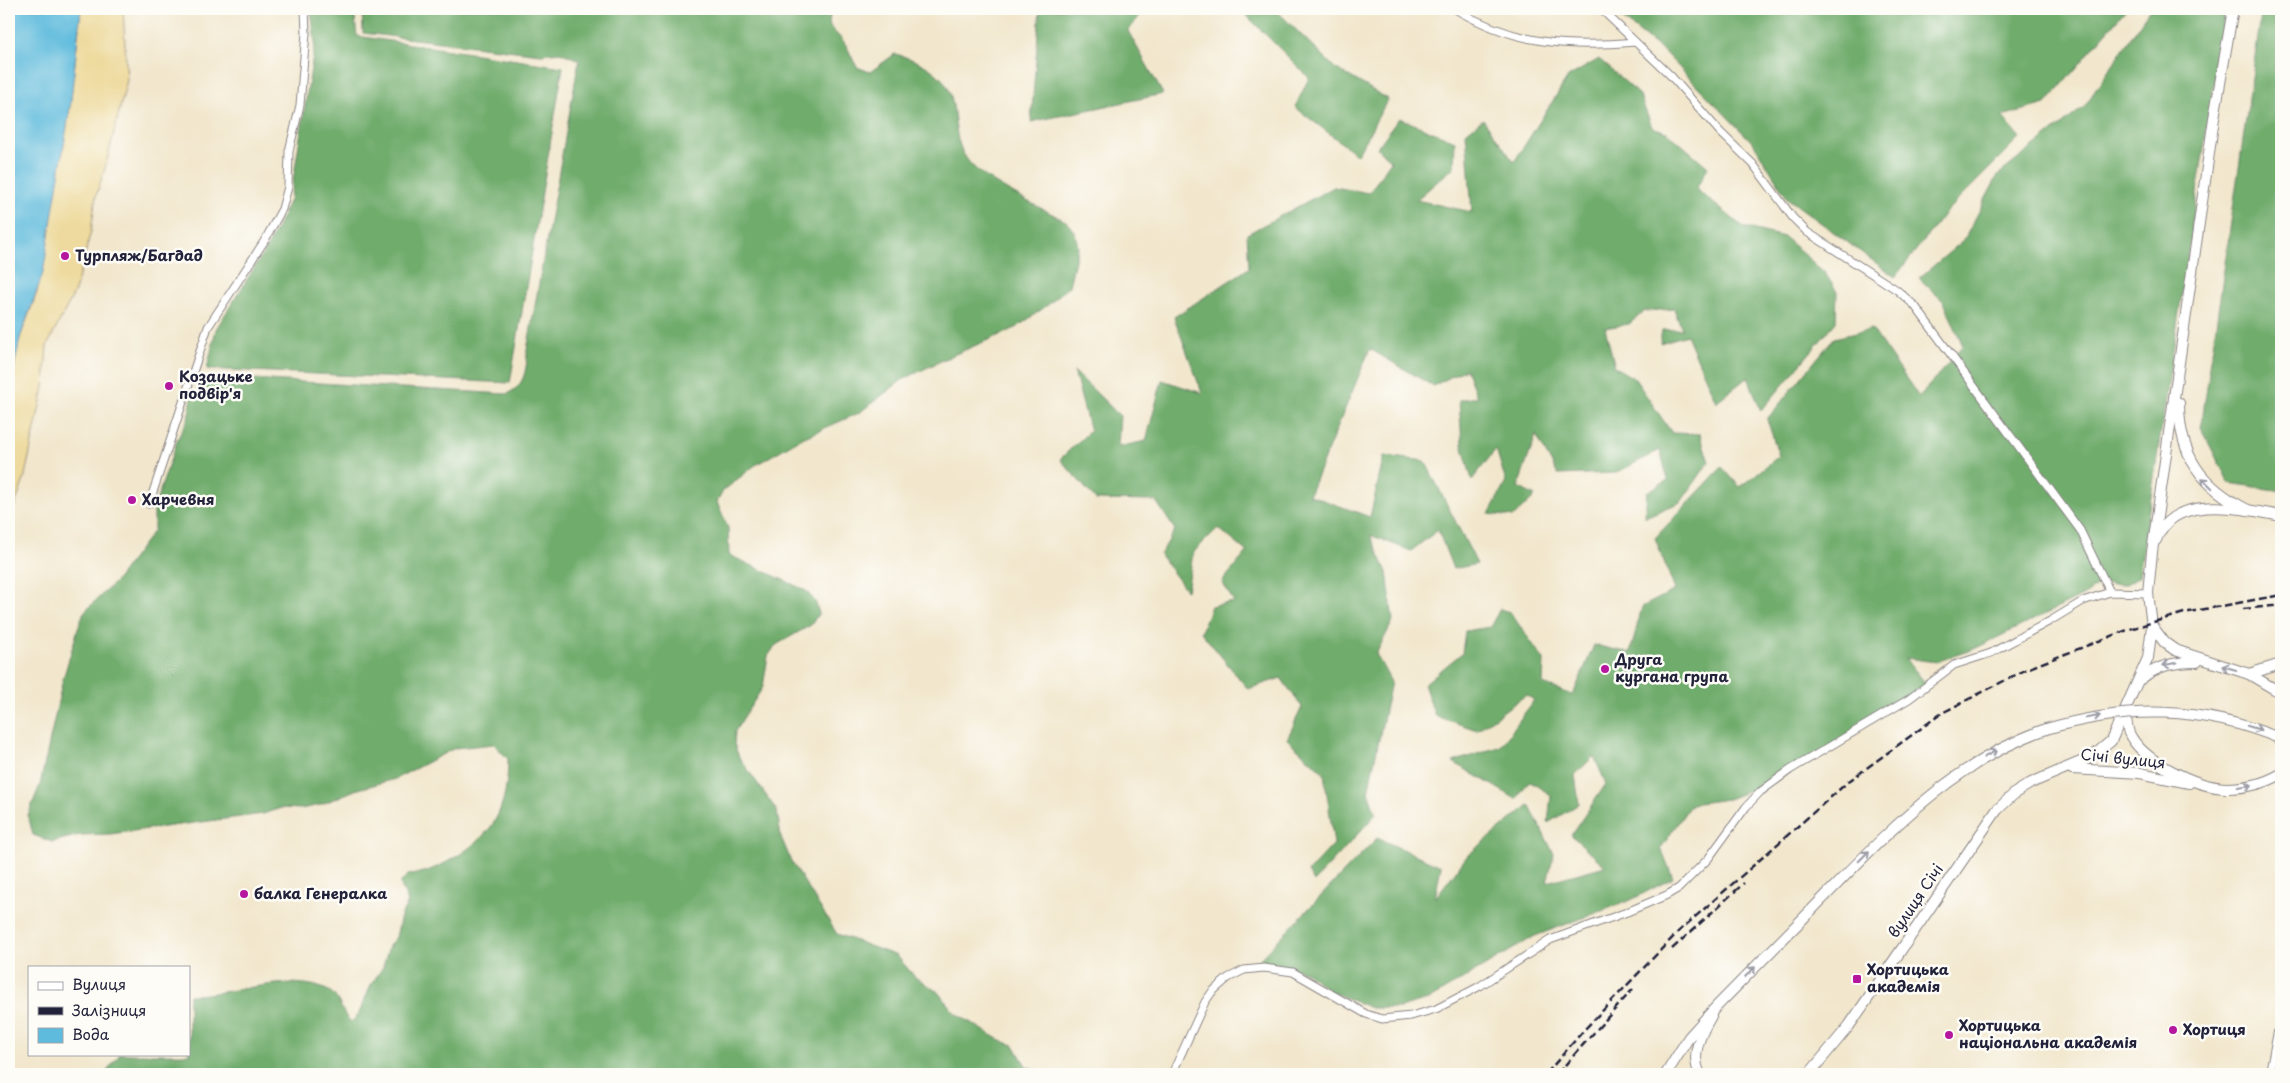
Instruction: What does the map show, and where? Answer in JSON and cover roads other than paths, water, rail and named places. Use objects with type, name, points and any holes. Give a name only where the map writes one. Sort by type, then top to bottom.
[{"type":"main road","points":[[2233,9],[2214,118],[2178,377],[2179,412],[2190,458],[2201,478],[2214,490],[2248,510]]},
{"type":"main road","name":"Січі вулиця","points":[[2068,768],[2103,750],[2111,741],[2126,703],[2148,658],[2152,626],[2148,594],[2152,552],[2178,377]]},
{"type":"main road","points":[[2152,552],[2159,533],[2172,518],[2185,512],[2222,507],[2281,516]]},
{"type":"main road","points":[[2152,626],[2165,643],[2175,650],[2207,662],[2249,674],[2281,693]]},
{"type":"main road","points":[[2138,681],[2150,671],[2164,665],[2181,662],[2207,662]]},
{"type":"main road","points":[[2249,674],[2281,664]]},
{"type":"main road","points":[[2126,703],[2126,722],[2136,744],[2152,759],[2177,773],[2207,786],[2226,788],[2250,786],[2281,774]]},
{"type":"main road","points":[[1666,1074],[1689,1037],[1716,1007],[1896,824],[1936,790],[1974,763],[2007,745],[2046,729],[2093,717],[2149,711],[2181,712],[2219,719],[2256,728],[2281,739]]},
{"type":"main road","name":"Січі вулиця","points":[[2068,768],[2140,774],[2207,786]]},
{"type":"main road","name":"вулиця Січі","points":[[1809,1074],[1849,1026],[1997,810],[2015,793],[2031,783],[2068,768]]},
{"type":"main road","points":[[1700,1074],[1698,1070],[1697,1047],[1702,1032],[1716,1007]]},
{"type":"street","points":[[149,504],[208,326],[266,240],[282,209],[288,187],[290,152],[300,105],[306,33],[305,9]]},
{"type":"street","points":[[1455,9],[1492,29],[1561,45],[1635,42]]},
{"type":"street","points":[[1601,9],[1671,76],[1720,132],[1753,164],[1793,218],[1807,232],[1897,290],[1915,306],[2080,530],[2110,592]]},
{"type":"street","points":[[1172,1074],[1205,1002],[1212,992],[1228,978],[1244,970],[1264,968],[1293,972],[1366,1014],[1382,1019],[1411,1016],[1436,1009],[1480,986],[1550,940],[1668,895],[1693,876],[1751,802],[1790,770],[1909,699],[1954,665],[1991,652],[2083,601],[2110,592],[2148,594]]},
{"type":"street","points":[[2269,1074],[2281,1016]]},
{"type":"water","points":[[9,9],[81,9],[70,108],[43,273],[20,338],[9,393]]},
{"type":"railway","points":[[1546,1074],[1584,1030],[1678,932],[1849,781],[1942,713],[2029,668],[2130,629],[2184,613],[2281,595]]},
{"type":"railway","points":[[2243,609],[2281,605]]},
{"type":"railway","points":[[1672,949],[1744,883]]},
{"type":"railway","points":[[1557,1074],[1633,989]]},
{"type":"place","name":"Турпляж/Багдад","points":[[65,256]]},
{"type":"place","name":"Козацьке подвір'я","points":[[169,386]]},
{"type":"place","name":"Харчевня","points":[[132,500]]},
{"type":"place","name":"Друга кургана група","points":[[1605,669]]},
{"type":"place","name":"балка Генералка","points":[[244,894]]},
{"type":"place","name":"Хортицька академія","points":[[1857,979]]},
{"type":"place","name":"Хортиця","points":[[2173,1030]]},
{"type":"place","name":"Хортицька національна академія","points":[[1949,1035]]}]
